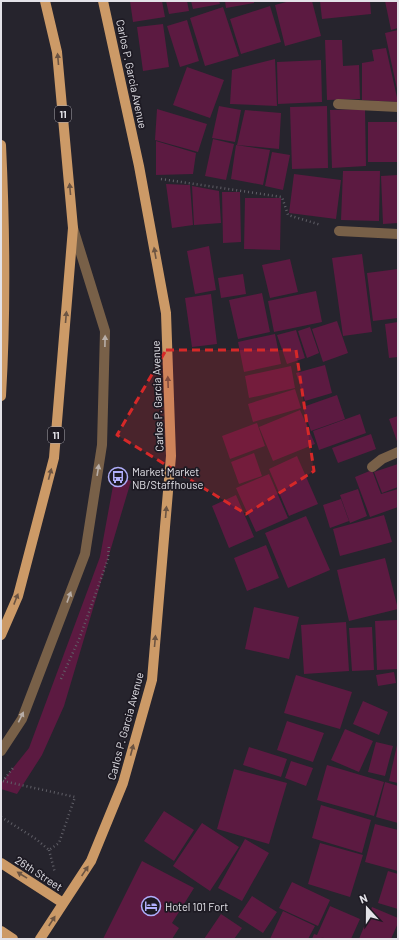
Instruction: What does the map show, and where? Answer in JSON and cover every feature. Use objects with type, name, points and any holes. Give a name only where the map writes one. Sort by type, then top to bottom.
[{"type":"main road","name":"11","points":[[1,635],[18,596],[54,458],[73,228],[57,52],[45,1]]},
{"type":"main road","name":"Carlos P. Garcia Avenue","points":[[40,939],[91,861],[123,783],[152,680],[171,456],[166,313],[142,176],[103,1]]},
{"type":"main road","points":[[1,145],[5,231],[4,339],[1,396]]},
{"type":"main road","name":"26th Street","points":[[1,863],[42,888],[63,903]]},
{"type":"street","points":[[338,104],[398,107]]},
{"type":"street","points":[[1,751],[22,719],[85,554],[102,445],[105,331],[73,228]]},
{"type":"street","points":[[339,231],[398,234]]},
{"type":"street","points":[[372,467],[382,459],[398,452]]},
{"type":"path","points":[[142,176],[282,197],[288,215],[339,231]]},
{"type":"path","points":[[1,817],[36,839],[49,850],[59,843],[75,797],[3,781]]},
{"type":"highlighted area","points":[[166,350],[296,350],[314,471],[246,514],[117,435]]},
{"type":"building","points":[[130,1],[162,1],[165,17],[133,22]]},
{"type":"building","points":[[166,1],[187,1],[189,11],[169,14]]},
{"type":"building","points":[[191,1],[219,1],[220,4],[193,9]]},
{"type":"building","points":[[225,1],[254,1],[254,3],[226,8]]},
{"type":"building","points":[[290,1],[312,1],[321,36],[285,46],[275,5]]},
{"type":"building","points":[[320,1],[370,1],[371,14],[322,19]]},
{"type":"building","points":[[385,1],[398,1],[398,28],[391,30]]},
{"type":"building","points":[[270,6],[281,42],[241,54],[230,19]]},
{"type":"building","points":[[223,7],[239,56],[205,66],[190,18]]},
{"type":"building","points":[[187,20],[199,61],[180,67],[167,26]]},
{"type":"building","points":[[163,24],[169,67],[143,71],[137,27]]},
{"type":"building","points":[[398,30],[398,88],[397,89],[385,33]]},
{"type":"building","points":[[325,40],[342,40],[343,66],[359,65],[360,99],[327,100]]},
{"type":"building","points":[[386,48],[398,102],[362,100],[362,63],[374,61],[372,50]]},
{"type":"building","points":[[275,59],[277,106],[230,104],[232,70]]},
{"type":"building","points":[[321,60],[322,102],[278,104],[277,62]]},
{"type":"building","points":[[187,67],[224,80],[210,118],[173,105]]},
{"type":"building","points":[[219,106],[241,110],[235,142],[212,138]]},
{"type":"building","points":[[327,106],[328,168],[292,169],[290,107]]},
{"type":"building","points":[[157,109],[207,124],[198,152],[155,140]]},
{"type":"building","points":[[365,109],[366,166],[332,168],[330,110]]},
{"type":"building","points":[[245,110],[281,113],[279,149],[237,145]]},
{"type":"building","points":[[368,122],[398,122],[398,162],[368,162]]},
{"type":"building","points":[[213,139],[234,144],[226,180],[205,176]]},
{"type":"building","points":[[156,141],[196,153],[193,174],[156,175]]},
{"type":"building","points":[[236,145],[270,150],[263,185],[231,179]]},
{"type":"building","points":[[272,152],[290,155],[283,190],[265,186]]},
{"type":"building","points":[[343,171],[380,171],[379,221],[341,220]]},
{"type":"building","points":[[294,174],[341,180],[336,219],[289,213]]},
{"type":"building","points":[[398,175],[398,223],[383,224],[381,176]]},
{"type":"building","points":[[166,184],[190,185],[193,225],[172,228]]},
{"type":"building","points":[[192,186],[219,191],[221,223],[194,225]]},
{"type":"building","points":[[222,192],[240,192],[241,242],[223,243]]},
{"type":"building","points":[[245,198],[281,198],[280,250],[244,249]]},
{"type":"building","points":[[209,246],[216,290],[195,294],[187,251]]},
{"type":"building","points":[[362,254],[372,332],[343,336],[332,258]]},
{"type":"building","points":[[290,259],[298,292],[270,298],[262,265]]},
{"type":"building","points":[[398,269],[398,318],[373,321],[367,273]]},
{"type":"building","points":[[243,274],[246,294],[221,298],[218,278]]},
{"type":"building","points":[[316,291],[322,322],[274,332],[268,301]]},
{"type":"building","points":[[262,293],[270,332],[238,339],[229,300]]},
{"type":"building","points":[[211,294],[217,344],[192,347],[185,298]]},
{"type":"building","points":[[337,321],[348,353],[323,362],[312,329]]},
{"type":"building","points":[[398,322],[398,357],[389,358],[385,324]]},
{"type":"building","points":[[310,327],[319,353],[307,358],[298,331]]},
{"type":"building","points":[[296,330],[305,358],[287,364],[277,335]]},
{"type":"building","points":[[275,334],[281,364],[244,372],[238,342]]},
{"type":"building","points":[[325,365],[332,393],[305,401],[296,373]]},
{"type":"building","points":[[291,366],[295,388],[249,398],[245,376]]},
{"type":"building","points":[[295,389],[301,408],[253,422],[248,404]]},
{"type":"building","points":[[337,395],[345,419],[311,431],[303,407]]},
{"type":"building","points":[[300,410],[315,444],[273,461],[259,427]]},
{"type":"building","points":[[360,414],[366,433],[319,450],[313,431]]},
{"type":"building","points":[[398,416],[398,444],[389,419]]},
{"type":"building","points":[[257,423],[265,446],[230,459],[222,436]]},
{"type":"building","points":[[371,434],[376,449],[338,463],[332,448]]},
{"type":"building","points":[[254,453],[262,476],[239,484],[231,462]]},
{"type":"building","points":[[297,456],[318,504],[289,516],[269,469]]},
{"type":"building","points":[[398,464],[398,487],[382,493],[374,472]]},
{"type":"building","points":[[372,470],[381,494],[398,489],[398,507],[370,517],[355,477]]},
{"type":"building","points":[[269,474],[288,518],[256,532],[236,488]]},
{"type":"building","points":[[115,475],[131,481],[64,706],[42,755],[17,794],[1,789],[1,783],[29,748],[100,557]]},
{"type":"building","points":[[358,489],[367,516],[350,523],[340,495]]},
{"type":"building","points":[[236,495],[254,537],[229,548],[212,506]]},
{"type":"building","points":[[341,499],[349,521],[330,528],[323,505]]},
{"type":"building","points":[[384,515],[392,542],[340,556],[333,529]]},
{"type":"building","points":[[306,516],[330,570],[288,588],[265,533]]},
{"type":"building","points":[[266,545],[279,578],[247,591],[234,558]]},
{"type":"building","points":[[385,558],[398,609],[349,621],[337,570]]},
{"type":"building","points":[[254,607],[299,617],[289,659],[245,649]]},
{"type":"building","points":[[397,620],[398,669],[377,670],[375,621]]},
{"type":"building","points":[[346,622],[349,671],[304,674],[301,625]]},
{"type":"building","points":[[372,627],[374,670],[352,671],[349,628]]},
{"type":"building","points":[[394,672],[396,683],[378,686],[376,675]]},
{"type":"building","points":[[296,675],[352,692],[340,729],[284,713]]},
{"type":"building","points":[[363,701],[388,712],[379,735],[353,724]]},
{"type":"building","points":[[287,721],[324,733],[313,762],[277,750]]},
{"type":"building","points":[[345,729],[373,741],[359,772],[331,760]]},
{"type":"building","points":[[376,742],[393,746],[385,776],[368,772]]},
{"type":"building","points":[[398,745],[398,783],[389,781]]},
{"type":"building","points":[[249,747],[287,759],[281,777],[243,765]]},
{"type":"building","points":[[291,761],[313,768],[306,786],[285,778]]},
{"type":"building","points":[[327,765],[384,782],[374,816],[317,800]]},
{"type":"building","points":[[234,769],[287,783],[269,844],[217,829]]},
{"type":"building","points":[[385,782],[398,786],[398,823],[376,817]]},
{"type":"building","points":[[321,805],[371,820],[362,853],[312,838]]},
{"type":"building","points":[[164,811],[194,830],[174,861],[144,841]]},
{"type":"building","points":[[202,823],[239,847],[210,891],[173,866]]},
{"type":"building","points":[[375,824],[398,830],[398,871],[365,862]]},
{"type":"building","points":[[245,839],[269,853],[242,901],[218,888]]},
{"type":"building","points":[[320,843],[363,855],[350,897],[308,884]]},
{"type":"building","name":"Hotel 101 Fort","points":[[142,861],[194,888],[172,923],[179,928],[172,939],[103,939]]},
{"type":"building","points":[[388,871],[398,874],[398,909],[378,903]]},
{"type":"building","points":[[292,882],[330,900],[318,926],[279,908]]},
{"type":"building","points":[[252,896],[277,912],[263,933],[238,917]]},
{"type":"building","points":[[330,906],[360,919],[351,939],[326,939],[321,937],[325,939],[312,939],[314,934],[317,935]]},
{"type":"building","points":[[372,907],[398,918],[398,923],[391,939],[359,939]]},
{"type":"building","points":[[283,911],[315,926],[308,939],[270,939]]},
{"type":"building","points":[[221,914],[242,928],[234,939],[204,939]]},
{"type":"place","name":"Market Market NB/Staffhouse","points":[[118,477]]},
{"type":"place","name":"Hotel 101 Fort","points":[[151,906]]}]
